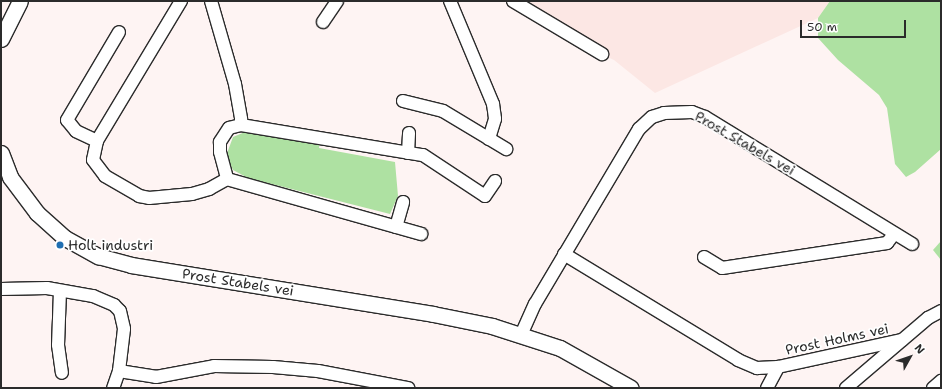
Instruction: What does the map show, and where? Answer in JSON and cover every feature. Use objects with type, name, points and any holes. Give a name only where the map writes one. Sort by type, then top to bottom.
[{"type":"street","points":[[1,39],[20,1]]},
{"type":"street","points":[[181,1],[97,141],[93,154],[93,160],[105,176],[139,196],[165,197],[192,194],[209,189],[227,179]]},
{"type":"street","points":[[211,1],[235,84],[241,125]]},
{"type":"street","points":[[323,22],[337,1]]},
{"type":"street","points":[[450,1],[493,104],[495,119],[489,140]]},
{"type":"street","points":[[513,1],[602,54]]},
{"type":"street","points":[[97,141],[76,131],[67,120],[119,32]]},
{"type":"street","points":[[403,102],[443,111],[506,149]]},
{"type":"street","name":"Prost Stabels vei","points":[[521,334],[535,304],[639,129],[652,117],[678,110],[692,112],[705,117],[912,244]]},
{"type":"street","points":[[421,234],[227,179],[223,172],[220,142],[229,128],[241,125],[423,155],[485,196],[495,181]]},
{"type":"street","points":[[408,153],[409,133]]},
{"type":"street","name":"Prost Stabels vei","points":[[1,153],[10,177],[37,213],[65,238],[98,256],[137,266],[433,314],[521,334],[581,358],[627,387]]},
{"type":"street","points":[[396,227],[403,202]]},
{"type":"street","points":[[704,257],[722,268],[887,243],[894,234]]},
{"type":"street","points":[[564,254],[738,360],[757,368],[778,367]]},
{"type":"street","points":[[1,288],[32,286],[105,299],[120,311],[124,329],[119,371],[112,388]]},
{"type":"street","points":[[60,291],[58,345],[62,373]]},
{"type":"street","name":"Prost Holms vei","points":[[846,388],[928,318],[941,311]]},
{"type":"street","name":"Prost Holms vei","points":[[767,388],[778,367],[902,340]]},
{"type":"street","points":[[119,371],[156,376],[214,366],[273,367],[318,371],[408,388]]},
{"type":"street","points":[[933,388],[941,381]]},
{"type":"shaded area","points":[[514,1],[830,1],[818,18],[655,93],[614,60],[582,45]]},
{"type":"green space","points":[[830,1],[941,1],[941,149],[915,172],[906,177],[895,164],[887,108],[879,95],[838,60],[818,38],[818,18]]},
{"type":"green space","points":[[245,132],[320,142],[319,148],[395,162],[398,196],[390,214],[248,178],[233,170],[226,156],[233,137]]},
{"type":"green space","points":[[941,241],[941,260],[933,250]]},
{"type":"place","name":"Holt industri","points":[[60,245]]}]
